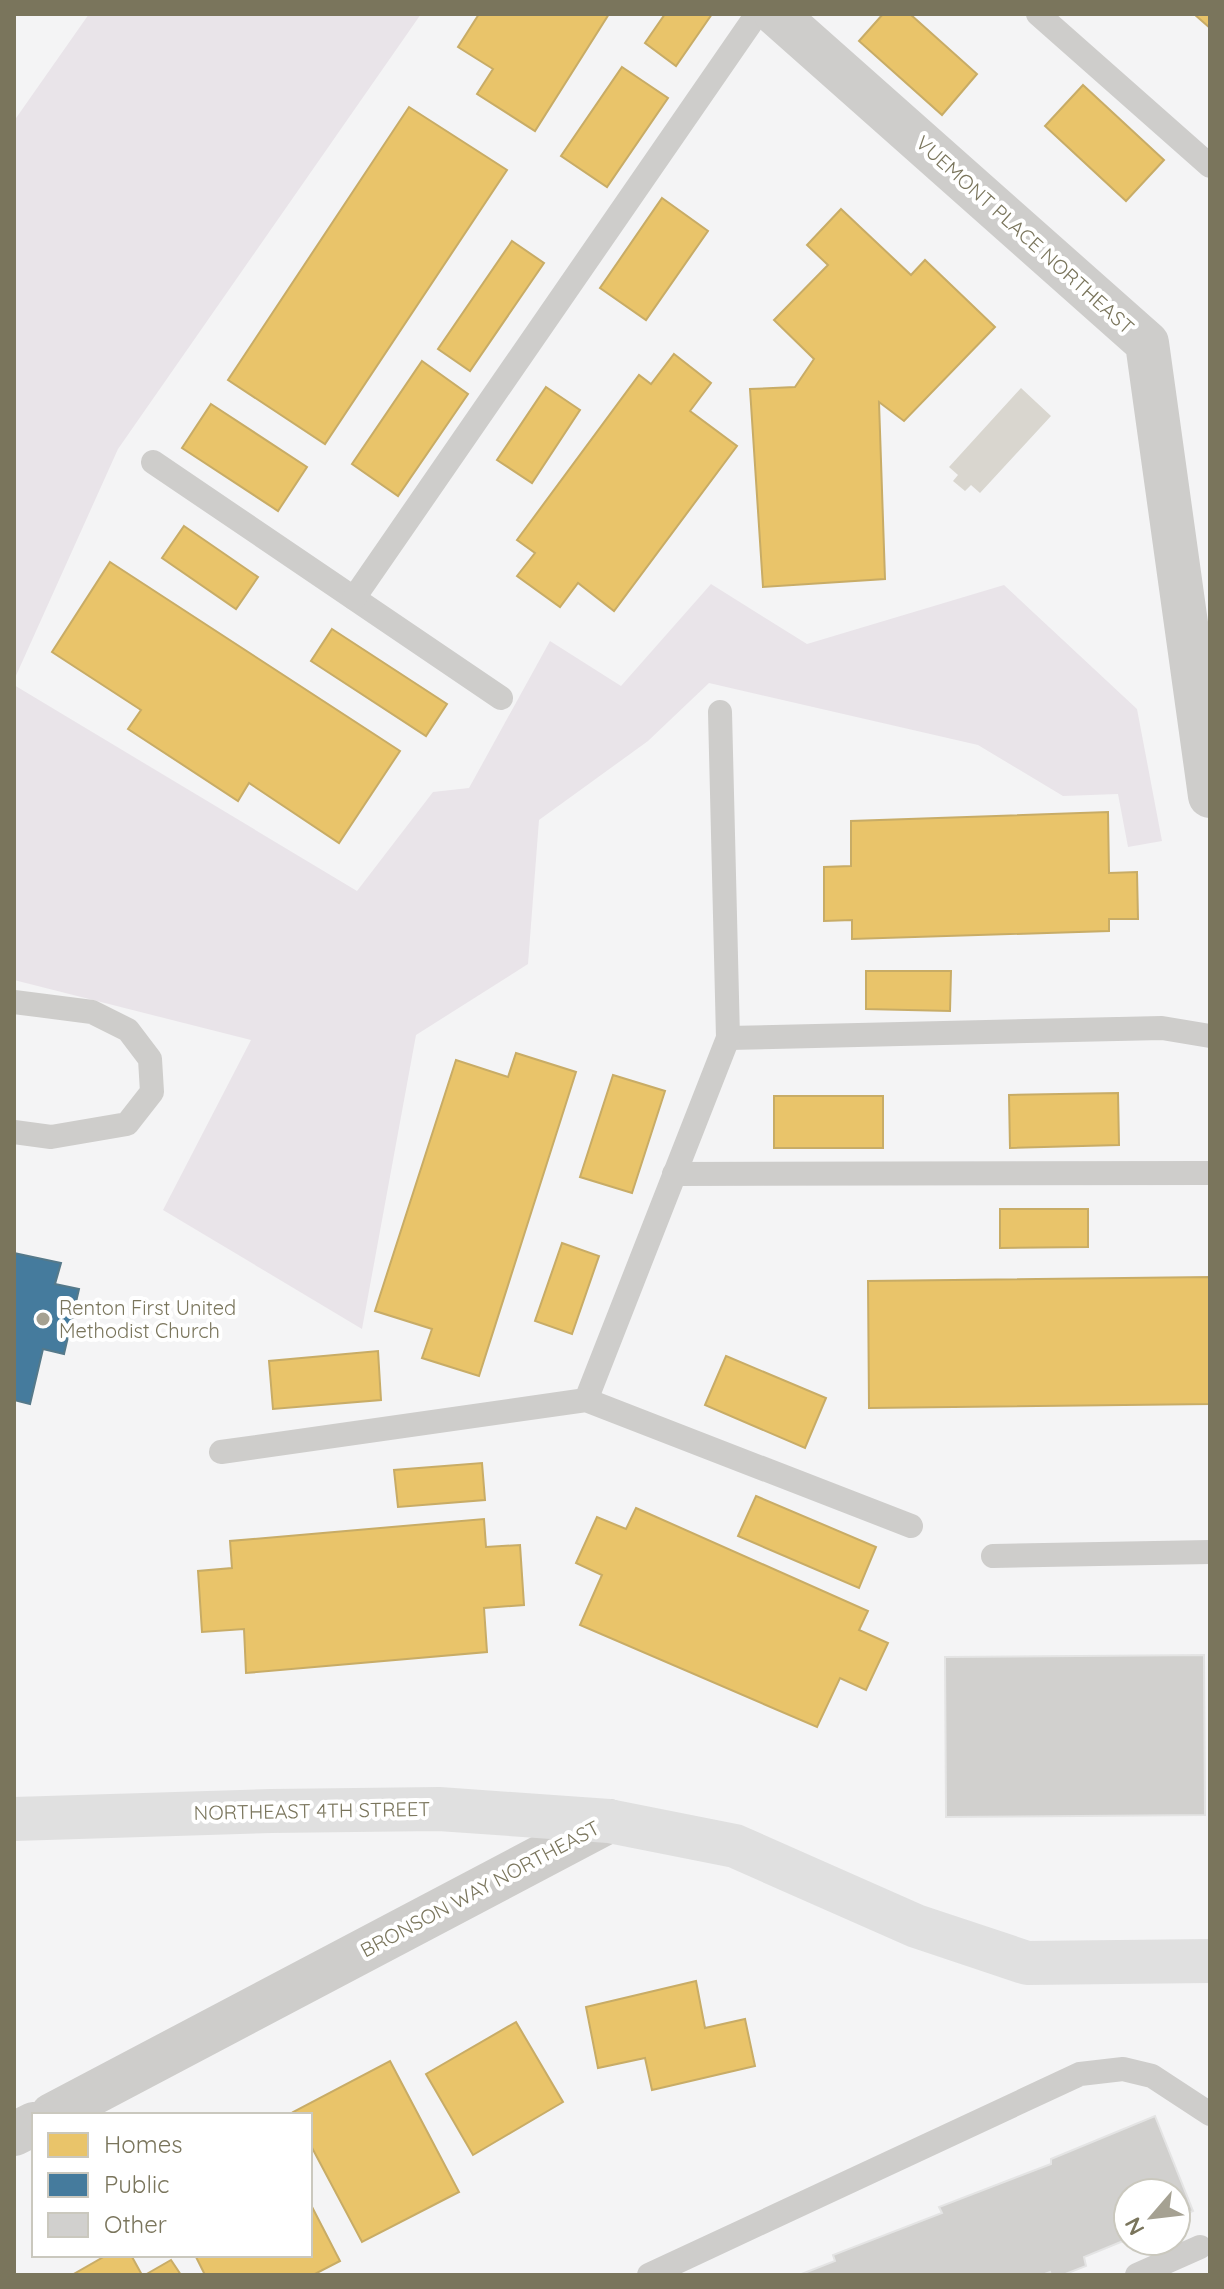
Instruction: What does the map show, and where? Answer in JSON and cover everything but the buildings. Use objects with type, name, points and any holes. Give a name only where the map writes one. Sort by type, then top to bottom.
[{"type":"street","name":"VUEMONT PLACE NORTHEAST","points":[[776,14],[1147,343],[1195,586],[1210,796]]},
{"type":"street","name":"NORTHEAST 4TH STREET","points":[[14,1819],[439,1809],[609,1821]]},
{"type":"street","name":"BRONSON WAY NORTHEAST","points":[[56,2113],[609,1821],[735,1846],[916,1926],[1027,1963],[1210,1961]]},
{"type":"street","points":[[14,2134],[32,2125]]},
{"type":"lane","points":[[354,598],[757,14]]},
{"type":"lane","points":[[1038,14],[1210,166]]},
{"type":"lane","points":[[153,462],[501,698]]},
{"type":"lane","points":[[586,1400],[728,1038],[720,712]]},
{"type":"lane","points":[[14,1002],[92,1012],[128,1030],[150,1059],[152,1092],[127,1124],[51,1137],[14,1132]]},
{"type":"lane","points":[[728,1038],[1162,1028],[1210,1036]]},
{"type":"lane","points":[[674,1174],[1210,1173]]},
{"type":"lane","points":[[221,1452],[586,1400],[911,1526]]},
{"type":"lane","points":[[993,1556],[1210,1552]]},
{"type":"lane","points":[[649,2275],[1080,2074],[1123,2069],[1152,2076],[1210,2114]]},
{"type":"lane","points":[[1137,2275],[1200,2247]]},
{"type":"shaded area","points":[[89,14],[421,14],[118,449],[14,680],[14,121]]},
{"type":"shaded area","points":[[1021,388],[1051,416],[980,493],[971,485],[965,491],[953,481],[958,475],[949,467]]},
{"type":"shaded area","points":[[711,584],[807,644],[1004,585],[1137,709],[1162,841],[1128,847],[1118,794],[1063,796],[978,745],[709,683],[648,741],[539,820],[528,964],[416,1035],[362,1329],[163,1210],[251,1040],[14,980],[14,685],[357,891],[433,792],[469,788],[550,641],[621,686]]},
{"type":"place","name":"Renton First United Methodist Church","points":[[43,1319]]}]
